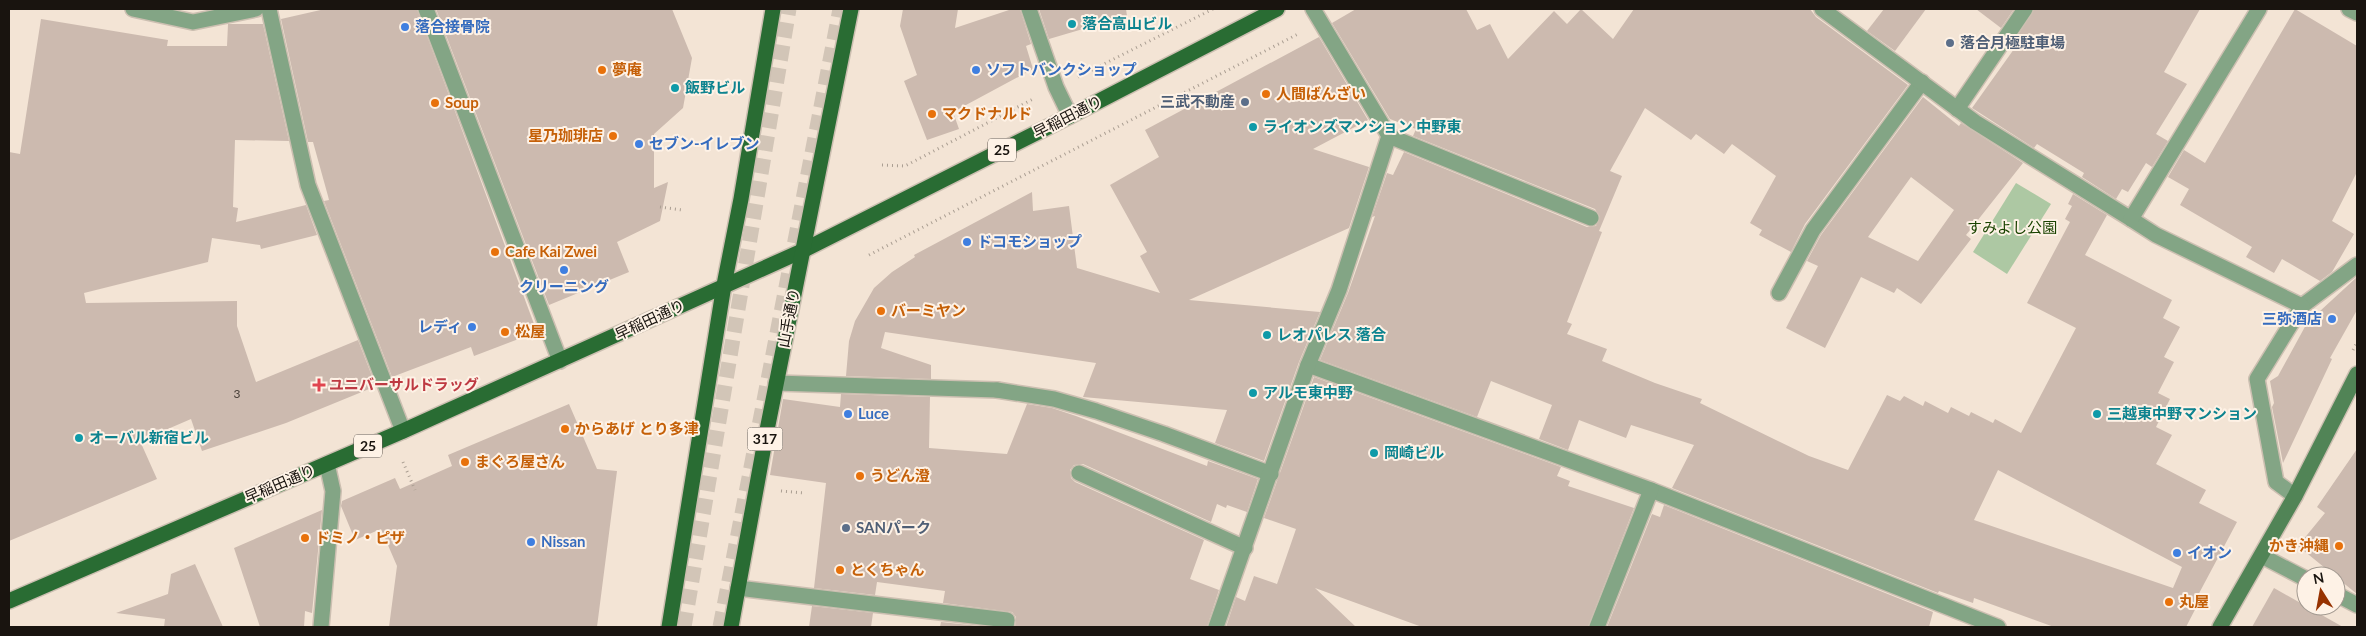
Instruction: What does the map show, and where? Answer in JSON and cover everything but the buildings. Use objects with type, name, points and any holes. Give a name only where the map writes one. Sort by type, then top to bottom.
[{"type":"main road","points":[[669,627],[724,285],[741,198],[773,9]]},
{"type":"main road","name":"山手通り","points":[[731,627],[776,383],[851,9]]},
{"type":"main road","name":"早稲田通り","points":[[9,601],[403,431],[802,251],[1277,9]]},
{"type":"street","points":[[132,9],[193,22],[256,9]]},
{"type":"street","points":[[268,9],[308,185],[403,431]]},
{"type":"street","points":[[426,9],[560,361]]},
{"type":"street","points":[[1029,9],[1056,87],[1070,116]]},
{"type":"street","points":[[1313,9],[1389,136],[1591,218]]},
{"type":"street","points":[[1822,9],[1957,109],[2131,220],[2156,235],[2302,306]]},
{"type":"street","points":[[1957,109],[2025,9]]},
{"type":"street","points":[[2131,220],[2259,9]]},
{"type":"street","points":[[2349,9],[2357,13]]},
{"type":"street","points":[[1779,293],[1814,230],[1922,82]]},
{"type":"street","points":[[1216,627],[1308,365],[1339,290],[1389,136]]},
{"type":"street","points":[[2295,496],[2276,482],[2257,379],[2302,306],[2357,265]]},
{"type":"street","points":[[1308,365],[1651,490],[1998,627]]},
{"type":"street","points":[[2220,627],[2295,496],[2357,374]]},
{"type":"street","points":[[776,383],[997,390],[1054,399],[1164,434],[1271,474]]},
{"type":"street","points":[[321,627],[333,491],[327,464]]},
{"type":"street","points":[[1078,473],[1245,548]]},
{"type":"street","points":[[1597,627],[1651,490]]},
{"type":"street","points":[[2262,556],[2296,574]]},
{"type":"street","points":[[738,588],[1007,620],[1006,627]]},
{"type":"path","points":[[1077,77],[1213,9]]},
{"type":"path","points":[[869,255],[1320,22]]},
{"type":"path","points":[[882,165],[905,166],[1041,96]]},
{"type":"path","points":[[660,207],[682,210]]},
{"type":"path","points":[[403,462],[415,490]]},
{"type":"path","points":[[777,490],[804,493]]},
{"type":"green space","name":"すみよし公園","points":[[2016,183],[2051,204],[2007,274],[1973,252]]},
{"type":"tunnel","points":[[684,627],[789,9]]},
{"type":"tunnel","points":[[720,627],[840,9]]},
{"type":"place","name":"落合高山ビル","points":[[1072,24]]},
{"type":"place","name":"落合接骨院","points":[[405,27]]},
{"type":"place","name":"落合月極駐車場","points":[[1950,43]]},
{"type":"place","name":"夢庵","points":[[602,70]]},
{"type":"place","name":"ソフトバンクショップ","points":[[976,70]]},
{"type":"place","name":"飯野ビル","points":[[675,88]]},
{"type":"place","name":"人間ばんざい","points":[[1266,94]]},
{"type":"place","name":"三武不動産","points":[[1245,102]]},
{"type":"place","name":"Soup","points":[[435,103]]},
{"type":"place","name":"マクドナルド","points":[[932,114]]},
{"type":"place","name":"ライオンズマンション 中野東","points":[[1253,127]]},
{"type":"place","name":"星乃珈琲店","points":[[613,136]]},
{"type":"place","name":"セブン-イレブン","points":[[639,144]]},
{"type":"place","name":"ドコモショップ","points":[[967,242]]},
{"type":"place","name":"Cafe Kai Zwei","points":[[495,252]]},
{"type":"place","name":"クリーニング","points":[[564,270]]},
{"type":"place","name":"バーミヤン","points":[[881,311]]},
{"type":"place","name":"三弥酒店","points":[[2332,319]]},
{"type":"place","name":"レディ","points":[[472,327]]},
{"type":"place","name":"松屋","points":[[505,332]]},
{"type":"place","name":"レオパレス 落合","points":[[1267,335]]},
{"type":"place","name":"ユニバーサルドラッグ","points":[[319,385]]},
{"type":"place","name":"アルモ東中野","points":[[1253,393]]},
{"type":"place","name":"Luce","points":[[848,414]]},
{"type":"place","name":"三越東中野マンション","points":[[2097,414]]},
{"type":"place","name":"からあげ とり多津","points":[[565,429]]},
{"type":"place","name":"オーバル新宿ビル","points":[[79,438]]},
{"type":"place","name":"岡崎ビル","points":[[1374,453]]},
{"type":"place","name":"まぐろ屋さん","points":[[465,462]]},
{"type":"place","name":"うどん澄","points":[[860,476]]},
{"type":"place","name":"SANパーク","points":[[846,528]]},
{"type":"place","name":"ドミノ・ピザ","points":[[305,538]]},
{"type":"place","name":"Nissan","points":[[531,542]]},
{"type":"place","name":"かき沖縄","points":[[2339,546]]},
{"type":"place","name":"イオン","points":[[2177,553]]},
{"type":"place","name":"とくちゃん","points":[[840,570]]},
{"type":"place","name":"丸屋","points":[[2169,602]]}]
